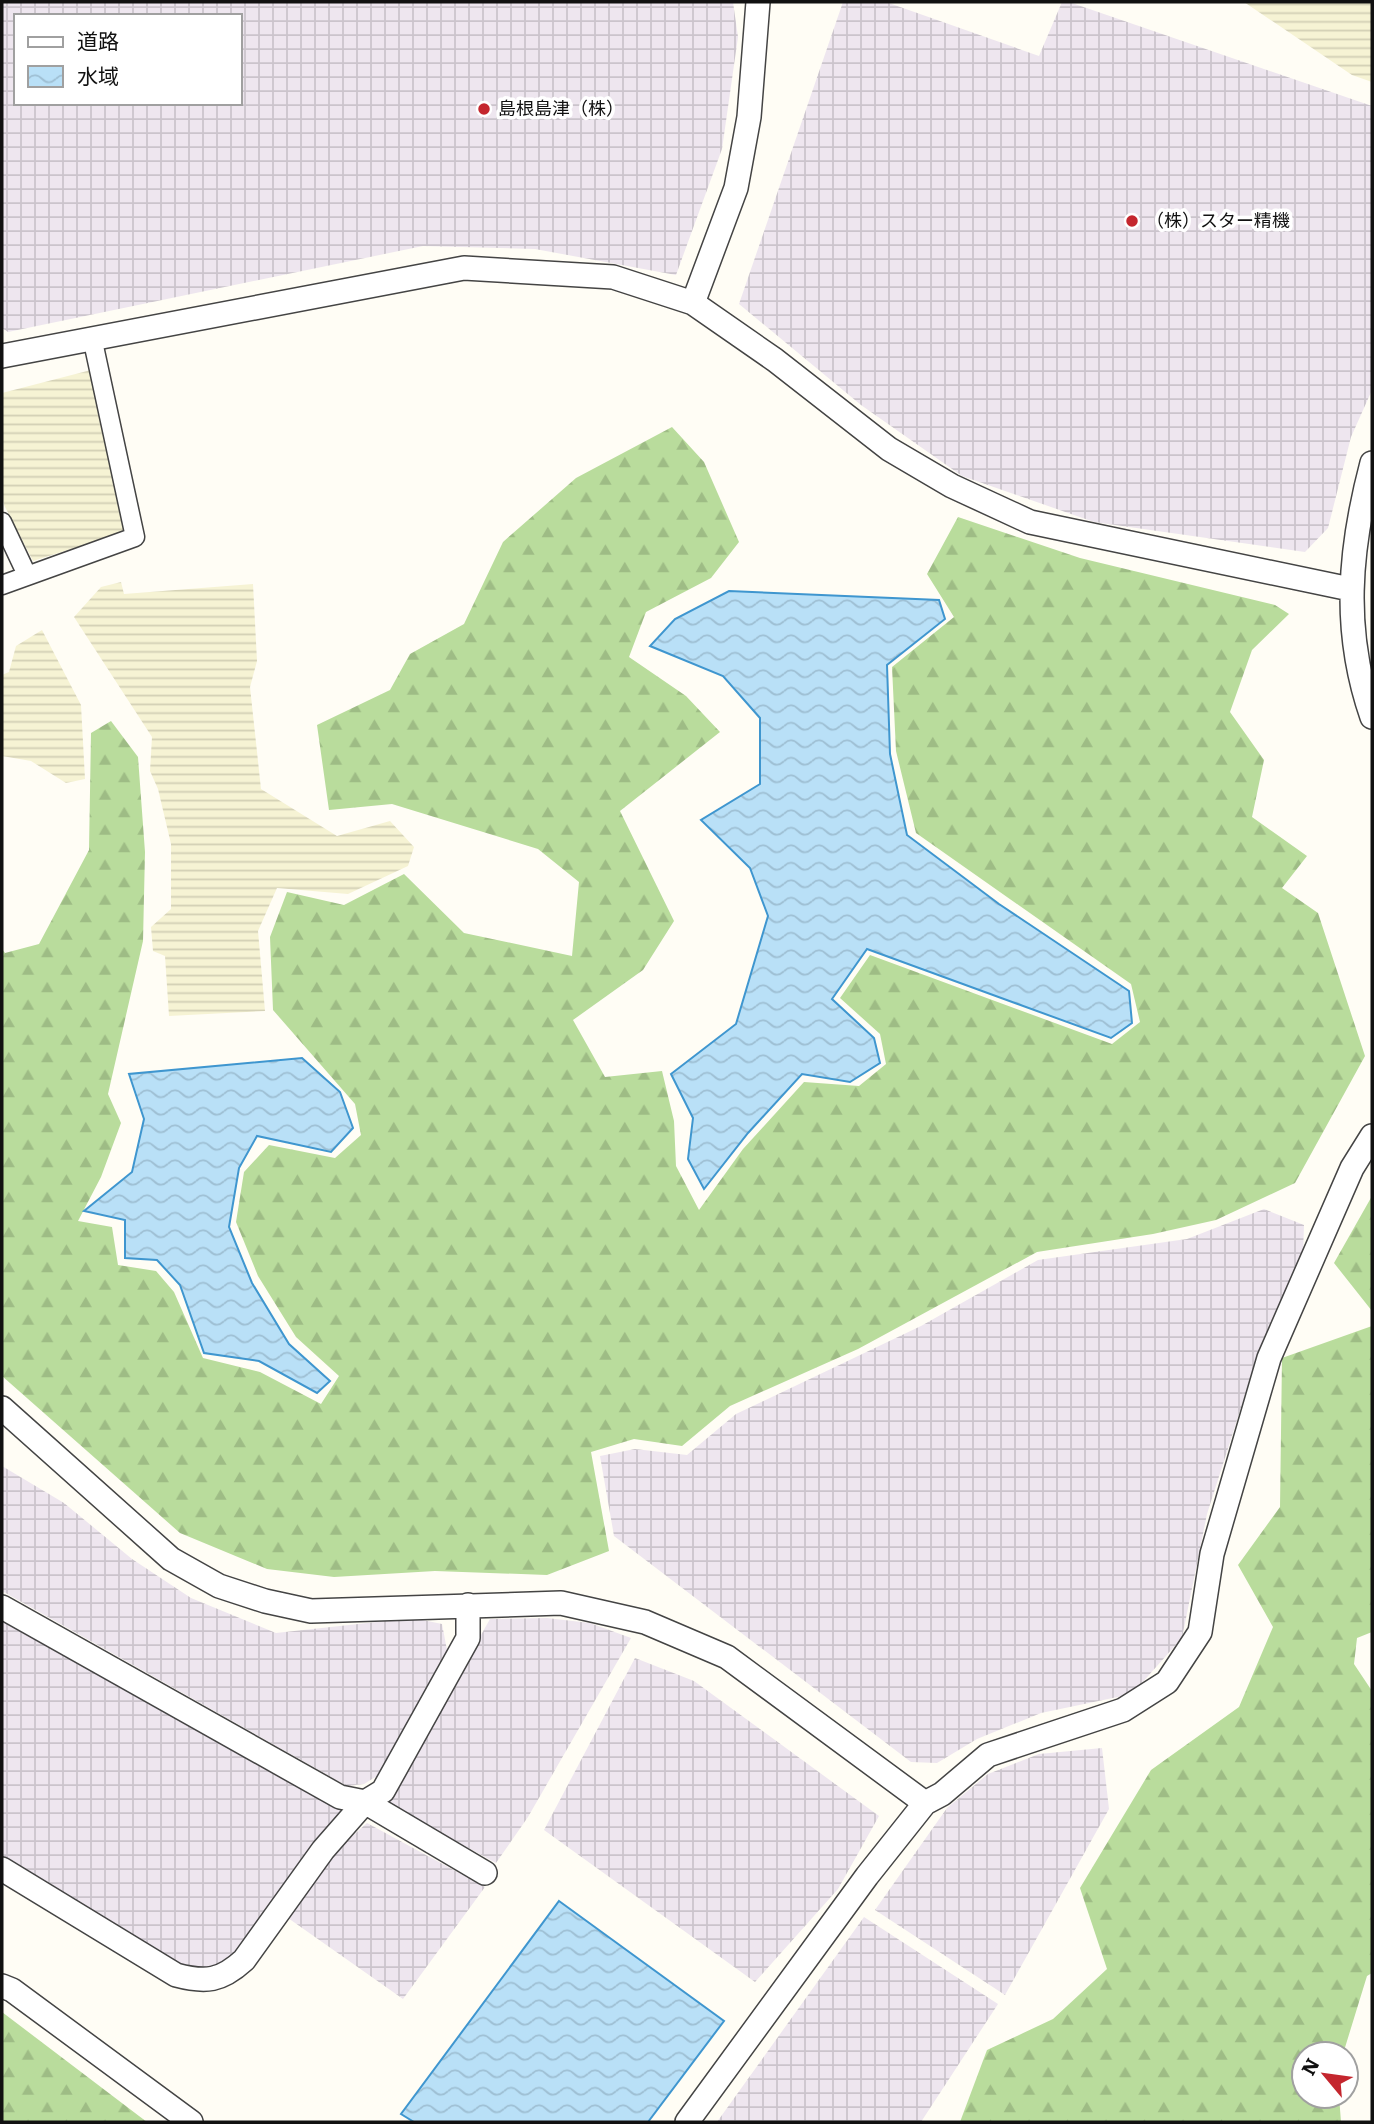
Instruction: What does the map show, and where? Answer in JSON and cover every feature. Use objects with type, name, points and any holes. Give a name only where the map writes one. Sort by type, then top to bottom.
[{"type":"street","points":[[693,303],[736,188],[749,117],[758,2]]},
{"type":"street","points":[[2,356],[464,268],[613,277],[693,303],[775,360],[889,449],[951,486],[1030,522],[1350,589]]},
{"type":"street","points":[[2,585],[135,537],[92,337]]},
{"type":"street","points":[[1372,463],[1350,589],[1361,678],[1372,718]]},
{"type":"street","points":[[2,522],[27,575]]},
{"type":"street","points":[[687,2122],[867,1876],[925,1803],[942,1794],[988,1755],[1124,1710],[1167,1682],[1200,1632],[1212,1554],[1269,1358],[1352,1168],[1372,1136]]},
{"type":"street","points":[[2,1409],[171,1559],[219,1587],[311,1611],[561,1603],[645,1622],[715,1652],[738,1665],[925,1803]]},
{"type":"street","points":[[2,1869],[176,1975],[198,1981],[228,1975],[244,1959],[323,1850],[365,1802],[383,1791],[468,1638],[468,1605]]},
{"type":"street","points":[[2,1607],[340,1797],[365,1802],[485,1873]]},
{"type":"street","points":[[2,1986],[12,1990],[191,2122]]},
{"type":"shaded area","points":[[2,2],[733,2],[738,37],[722,149],[676,275],[535,249],[423,246],[8,332],[2,328]]},
{"type":"shaded area","points":[[843,2],[886,2],[1039,56],[1062,2],[1069,2],[1372,106],[1372,390],[1351,437],[1328,528],[1305,552],[1094,522],[962,476],[861,405],[739,304]]},
{"type":"shaded area","points":[[1244,2],[1372,2],[1372,82],[1352,75]]},
{"type":"shaded area","points":[[91,370],[125,532],[33,561],[4,505],[2,393]]},
{"type":"shaded area","points":[[121,582],[124,594],[253,584],[257,661],[250,687],[261,789],[337,836],[390,821],[414,847],[408,866],[348,894],[277,888],[258,931],[265,1011],[169,1016],[165,956],[153,951],[151,927],[171,909],[171,844],[158,789],[150,771],[152,737],[74,617],[101,587]]},
{"type":"shaded area","points":[[42,630],[81,705],[85,779],[66,783],[31,761],[2,756],[2,675],[9,672],[16,646]]},
{"type":"shaded area","points":[[1264,1209],[1304,1225],[1303,1254],[1262,1342],[1207,1514],[1182,1638],[1132,1694],[1041,1713],[977,1739],[937,1763],[911,1762],[614,1536],[600,1456],[635,1449],[687,1455],[736,1414],[921,1326],[1038,1260],[1187,1239]]},
{"type":"shaded area","points":[[2,1466],[64,1503],[132,1559],[191,1598],[276,1633],[413,1618],[442,1624],[447,1650],[377,1776],[364,1784],[347,1786],[2,1591]]},
{"type":"shaded area","points":[[2,1616],[342,1809],[237,1957],[210,1970],[181,1970],[2,1860]]},
{"type":"shaded area","points":[[547,1618],[590,1623],[631,1638],[528,1817],[496,1863],[386,1803],[490,1619]]},
{"type":"shaded area","points":[[635,1658],[694,1681],[879,1816],[838,1889],[755,1982],[544,1830]]},
{"type":"shaded area","points":[[1102,1748],[1109,1809],[1005,1995],[875,1910],[947,1808],[988,1774],[1039,1754]]},
{"type":"shaded area","points":[[367,1823],[485,1887],[403,1999],[288,1918],[330,1856]]},
{"type":"shaded area","points":[[864,1917],[998,2004],[921,2122],[717,2122]]},
{"type":"green space","points":[[672,427],[704,462],[739,542],[711,578],[646,612],[629,657],[686,696],[720,732],[620,811],[674,921],[643,970],[573,1020],[605,1077],[662,1071],[674,1121],[676,1166],[699,1210],[743,1149],[804,1082],[859,1086],[886,1064],[880,1034],[840,998],[870,955],[1112,1044],[1140,1022],[1131,984],[916,833],[896,751],[892,667],[954,617],[927,574],[958,517],[1080,558],[1275,605],[1289,614],[1252,650],[1230,712],[1264,760],[1252,817],[1307,856],[1282,888],[1318,913],[1365,1056],[1295,1183],[1216,1220],[1153,1234],[1037,1252],[858,1349],[730,1406],[682,1446],[634,1439],[591,1452],[609,1551],[547,1575],[435,1571],[334,1577],[267,1569],[180,1533],[2,1376],[2,949],[5,953],[39,944],[89,850],[91,733],[111,721],[138,757],[145,852],[143,941],[108,1094],[121,1123],[101,1177],[78,1221],[112,1227],[118,1265],[156,1271],[174,1292],[203,1358],[260,1372],[321,1404],[339,1376],[296,1337],[258,1276],[236,1222],[244,1172],[269,1145],[335,1158],[361,1135],[355,1104],[273,1010],[270,937],[287,892],[344,905],[404,874],[464,933],[572,956],[579,882],[538,849],[392,804],[329,810],[317,725],[390,690],[410,654],[464,624],[503,542],[576,478]]},
{"type":"green space","points":[[1372,1196],[1372,1311],[1334,1263]]},
{"type":"green space","points":[[1372,1326],[1372,1632],[1357,1638],[1354,1664],[1372,1691],[1372,1973],[1367,1976],[1347,2040],[1290,2040],[1290,2110],[1340,2110],[1341,2122],[960,2122],[987,2050],[1053,2019],[1107,1969],[1080,1888],[1151,1770],[1239,1707],[1273,1627],[1238,1565],[1280,1507],[1282,1358]]},
{"type":"green space","points":[[2,2012],[139,2116],[147,2122],[2,2122]]},
{"type":"water","points":[[729,591],[939,600],[945,619],[887,665],[890,754],[907,835],[999,904],[1129,991],[1132,1023],[1111,1038],[867,949],[832,999],[874,1038],[880,1063],[850,1082],[802,1074],[748,1133],[704,1189],[688,1159],[693,1118],[671,1074],[736,1024],[768,916],[750,868],[701,820],[760,784],[760,718],[723,676],[650,646],[675,619]]},
{"type":"water","points":[[302,1058],[340,1092],[353,1128],[331,1152],[257,1136],[239,1168],[229,1227],[252,1283],[289,1344],[330,1381],[317,1393],[259,1361],[204,1353],[180,1285],[157,1260],[125,1258],[125,1220],[84,1211],[132,1172],[144,1119],[129,1074]]},
{"type":"water","points":[[559,1901],[724,2021],[648,2122],[414,2122],[401,2114]]},
{"type":"place","name":"島根島津（株）","points":[[484,109]]},
{"type":"place","name":"（株）スター精機","points":[[1132,221]]}]
